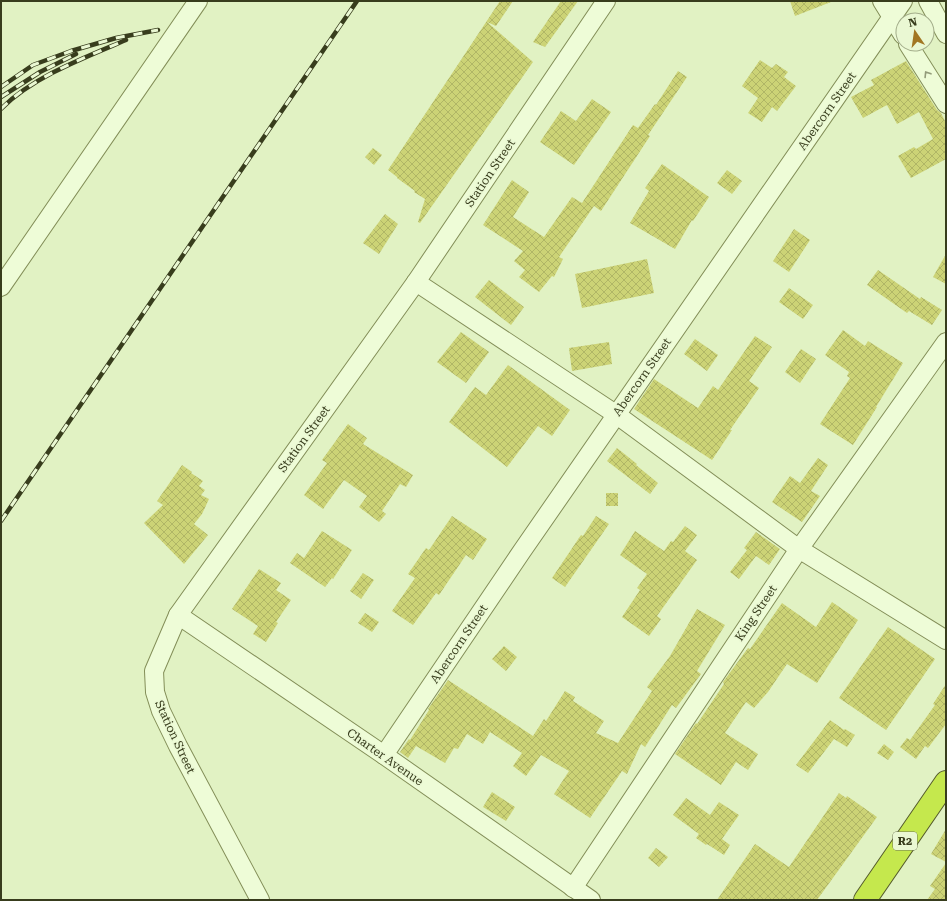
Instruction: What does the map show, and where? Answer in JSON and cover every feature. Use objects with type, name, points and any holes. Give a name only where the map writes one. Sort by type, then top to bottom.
[{"type":"highway","name":"R2","points":[[865,900],[946,782]]},
{"type":"street","points":[[1,287],[198,1]]},
{"type":"street","name":"Station Street","points":[[260,900],[161,711],[155,692],[154,671],[178,616],[416,282],[606,1]]},
{"type":"street","points":[[882,1],[895,22]]},
{"type":"street","name":"Abercorn Street","points":[[384,755],[522,551],[903,1]]},
{"type":"street","points":[[928,1],[946,34]]},
{"type":"street","points":[[913,52],[946,104]]},
{"type":"street","points":[[416,282],[617,415],[799,549],[946,640]]},
{"type":"street","name":"King Street","points":[[573,888],[799,549],[946,342]]},
{"type":"street","name":"Charter Avenue","points":[[178,616],[384,755],[591,900]]},
{"type":"building","points":[[500,1],[513,1],[496,26],[487,22],[533,62],[420,223],[418,222],[425,199],[414,192],[415,191],[388,170]]},
{"type":"building","points":[[561,1],[578,1],[545,47],[533,42]]},
{"type":"building","points":[[790,1],[830,1],[831,2],[795,16]]},
{"type":"building","points":[[760,60],[772,68],[776,64],[788,72],[784,77],[796,86],[777,111],[772,107],[762,122],[748,113],[758,98],[742,86]]},
{"type":"building","points":[[906,61],[937,110],[941,113],[946,123],[946,159],[911,178],[898,156],[914,147],[916,149],[933,139],[919,112],[897,124],[887,105],[863,118],[851,97],[874,85],[871,80]]},
{"type":"building","points":[[678,71],[687,77],[648,135],[650,136],[601,211],[594,206],[559,257],[563,259],[554,277],[552,276],[539,292],[519,277],[525,270],[514,261],[523,251],[483,225],[512,180],[529,192],[513,217],[544,237],[572,197],[582,203],[633,125],[638,128],[655,104],[656,105]]},
{"type":"building","points":[[592,99],[611,112],[574,165],[540,142],[561,111],[576,121]]},
{"type":"building","points":[[373,148],[382,155],[374,165],[365,157]]},
{"type":"building","points":[[662,164],[709,197],[693,221],[692,220],[675,249],[630,223],[649,191],[645,188]]},
{"type":"building","points":[[727,170],[742,181],[732,194],[717,183]]},
{"type":"building","points":[[385,214],[398,224],[379,254],[363,243]]},
{"type":"building","points":[[794,229],[810,240],[789,272],[773,261]]},
{"type":"building","points":[[946,254],[946,284],[933,277]]},
{"type":"building","points":[[647,259],[654,293],[582,308],[575,274]]},
{"type":"building","points":[[878,270],[920,299],[921,297],[942,310],[932,325],[909,311],[907,313],[867,285]]},
{"type":"building","points":[[489,280],[524,307],[511,325],[475,297]]},
{"type":"building","points":[[789,288],[813,305],[803,319],[779,302]]},
{"type":"building","points":[[843,330],[865,346],[868,341],[903,363],[853,445],[820,424],[850,378],[847,376],[849,372],[825,355]]},
{"type":"building","points":[[461,332],[489,352],[466,383],[437,362]]},
{"type":"building","points":[[755,336],[772,347],[749,381],[759,388],[730,430],[732,430],[712,460],[634,409],[654,379],[698,408],[713,386],[718,390]]},
{"type":"building","points":[[695,339],[718,355],[707,371],[684,354]]},
{"type":"building","points":[[609,342],[612,364],[572,371],[569,348]]},
{"type":"building","points":[[801,349],[816,359],[800,383],[785,372]]},
{"type":"building","points":[[508,365],[570,410],[552,436],[538,426],[507,467],[449,422],[475,387],[486,395]]},
{"type":"building","points":[[348,424],[367,438],[363,444],[413,475],[406,487],[400,484],[382,511],[386,514],[379,522],[359,507],[367,496],[344,480],[323,509],[304,495],[327,463],[322,460]]},
{"type":"building","points":[[617,448],[658,483],[650,494],[607,461]]},
{"type":"building","points":[[818,458],[828,465],[811,491],[820,496],[802,522],[772,502],[790,476],[800,483]]},
{"type":"building","points":[[182,465],[203,481],[199,486],[205,490],[201,495],[209,499],[202,514],[194,524],[208,535],[184,564],[144,523],[163,505],[157,501]]},
{"type":"building","points":[[606,493],[618,493],[618,506],[606,506]]},
{"type":"building","points":[[452,516],[487,539],[473,560],[466,555],[439,595],[436,593],[413,625],[392,611],[415,578],[408,574],[426,548],[429,550]]},
{"type":"building","points":[[596,516],[609,524],[565,587],[552,578],[581,535],[583,536]]},
{"type":"building","points":[[685,526],[697,535],[685,551],[697,560],[657,616],[661,619],[649,636],[622,617],[640,590],[637,588],[647,574],[620,555],[635,531],[664,551]]},
{"type":"building","points":[[322,531],[352,550],[333,579],[332,578],[325,587],[290,563],[297,553],[304,558]]},
{"type":"building","points":[[756,532],[780,549],[769,565],[756,556],[739,579],[730,572],[747,550],[744,548]]},
{"type":"building","points":[[259,569],[281,583],[276,590],[291,600],[276,622],[278,623],[266,642],[253,634],[258,626],[232,609]]},
{"type":"building","points":[[363,573],[374,580],[361,599],[350,591]]},
{"type":"building","points":[[832,602],[858,620],[817,683],[787,664],[768,692],[754,708],[746,702],[725,733],[758,754],[748,770],[736,762],[721,785],[675,754],[724,684],[723,682],[748,648],[750,649],[782,603],[816,627]]},
{"type":"building","points":[[697,609],[725,625],[697,671],[701,674],[676,708],[672,705],[645,747],[641,744],[627,774],[622,771],[590,818],[554,794],[569,771],[541,755],[526,776],[513,766],[522,753],[490,732],[483,744],[467,734],[458,749],[454,748],[445,763],[416,746],[408,758],[400,752],[409,739],[410,740],[429,710],[428,709],[448,680],[533,736],[544,719],[546,721],[565,691],[575,697],[573,701],[604,721],[596,733],[618,743],[652,691],[647,687],[670,656]]},
{"type":"building","points":[[365,613],[379,622],[372,632],[358,623]]},
{"type":"building","points":[[888,627],[935,659],[886,730],[839,698]]},
{"type":"building","points":[[504,646],[517,657],[506,671],[492,659]]},
{"type":"building","points":[[946,684],[946,724],[928,748],[925,746],[916,759],[900,747],[907,738],[910,740],[935,705],[933,704]]},
{"type":"building","points":[[830,720],[844,730],[845,729],[855,735],[847,747],[834,739],[808,773],[796,765]]},
{"type":"building","points":[[884,744],[894,752],[888,760],[877,753]]},
{"type":"building","points":[[492,792],[515,807],[506,821],[483,807]]},
{"type":"building","points":[[839,793],[846,798],[847,796],[877,817],[817,900],[717,900],[755,844],[789,867]]},
{"type":"building","points":[[686,798],[710,815],[719,802],[739,815],[722,839],[730,845],[724,855],[696,838],[699,834],[673,815]]},
{"type":"building","points":[[946,829],[946,862],[931,854]]},
{"type":"building","points":[[656,848],[668,857],[659,867],[648,858]]},
{"type":"building","points":[[946,863],[946,900],[927,900],[935,889],[930,886]]},
{"type":"railway","points":[[1,521],[357,1]]},
{"type":"railway","points":[[1,87],[33,65],[71,51],[116,38],[158,30]]},
{"type":"railway","points":[[1,109],[28,87],[60,69],[126,40]]},
{"type":"railway","points":[[1,97],[40,72],[76,54]]}]
